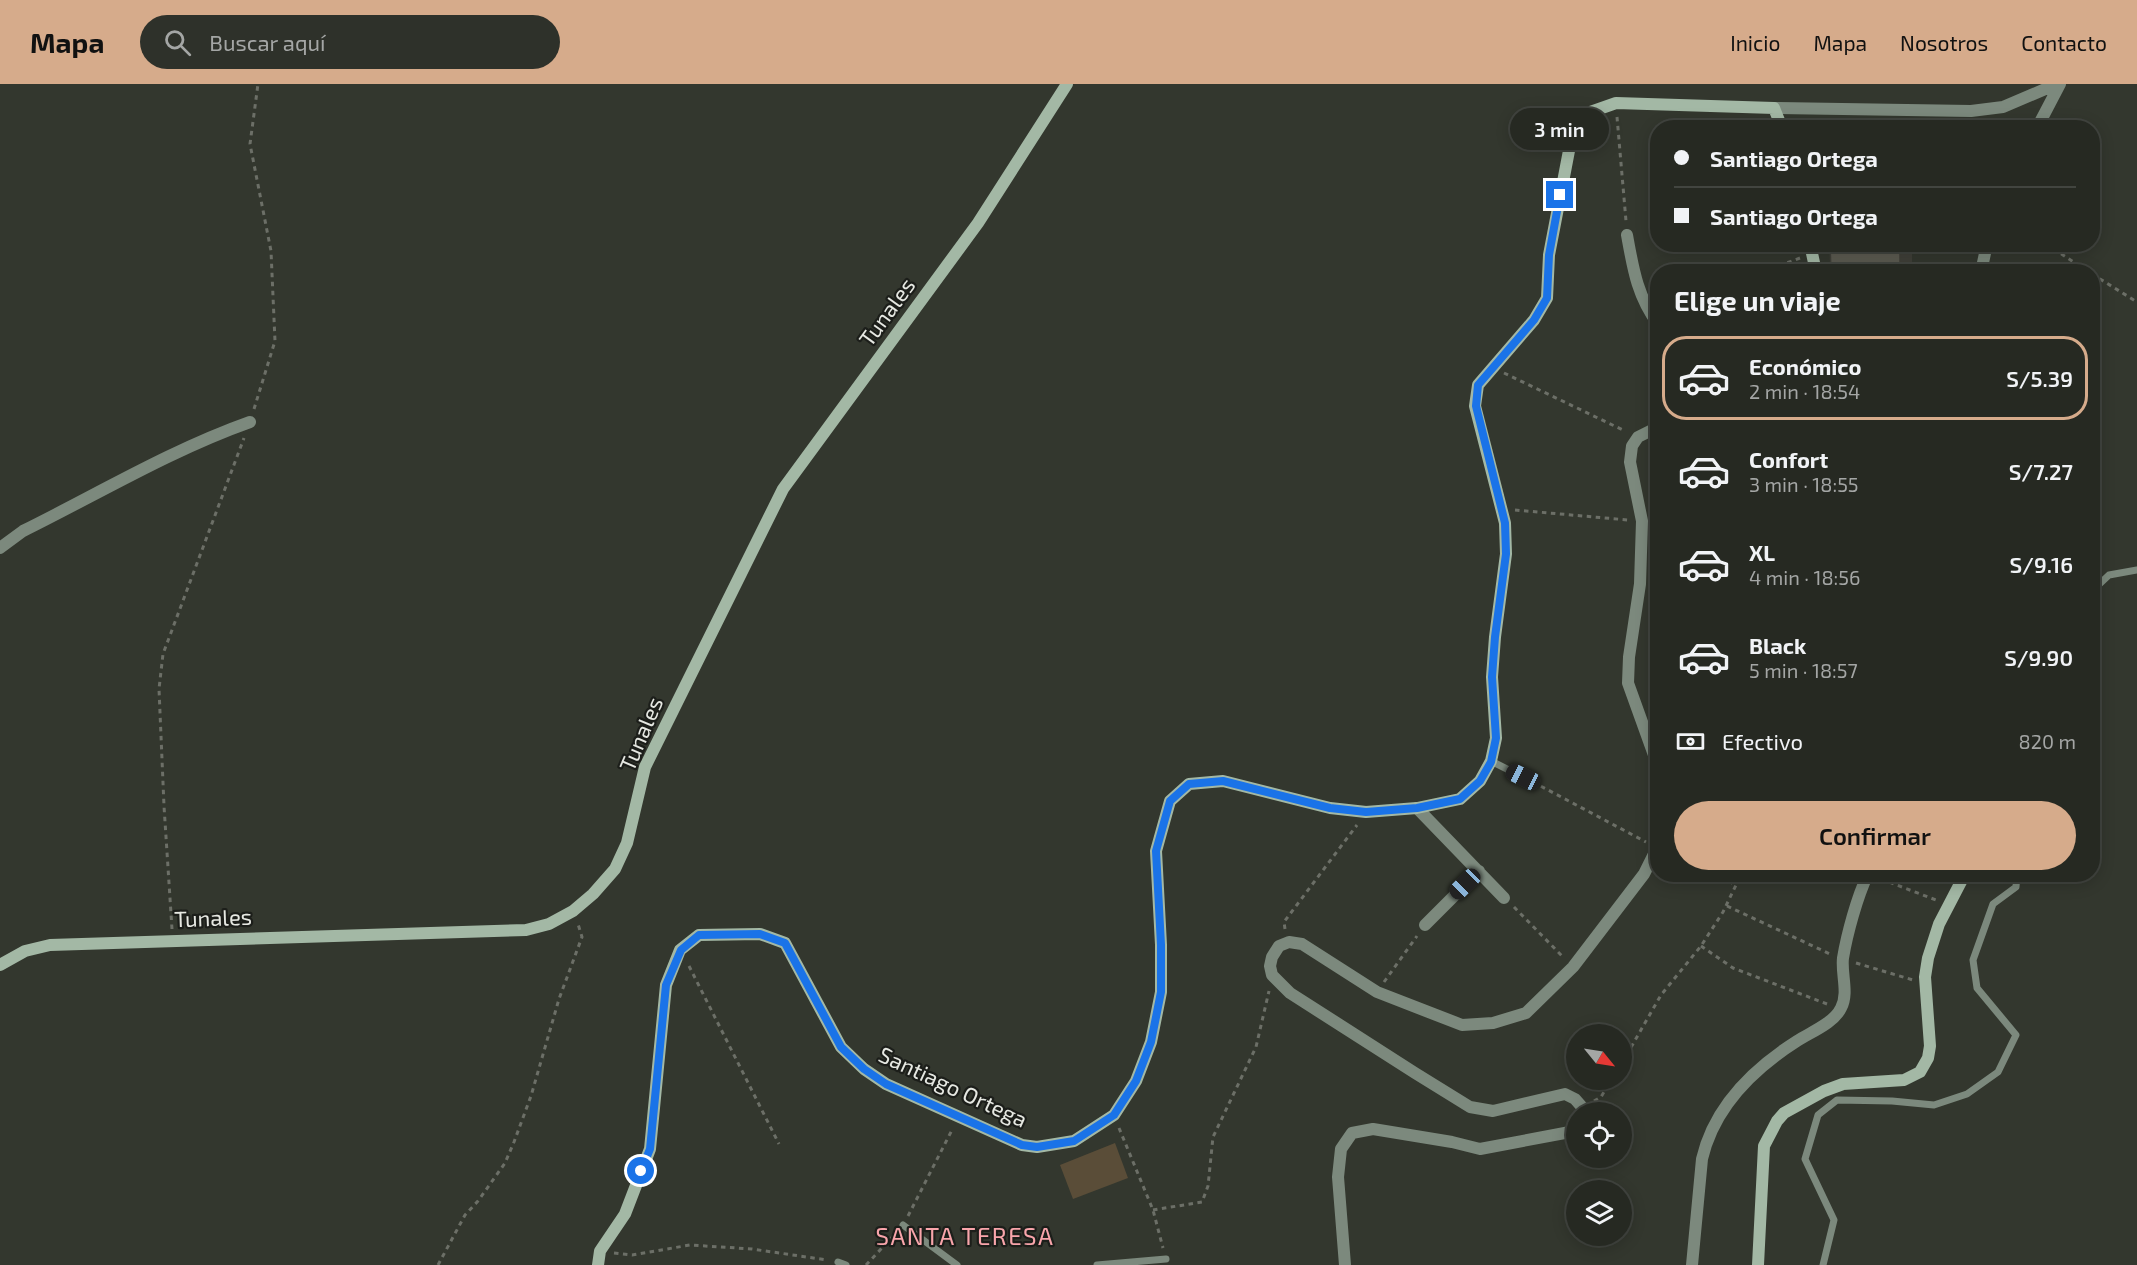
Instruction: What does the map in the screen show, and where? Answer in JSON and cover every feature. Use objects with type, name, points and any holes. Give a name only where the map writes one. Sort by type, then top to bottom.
[{"type":"street","name":"Tunales","points":[[0,965],[25,951],[50,945],[525,930],[549,924],[573,911],[593,894],[615,868],[627,843],[645,767],[783,489],[978,223],[1067,84]]},
{"type":"street","points":[[1779,120],[1774,108],[1971,111],[2003,107],[2059,84]]},
{"type":"street","points":[[2041,120],[2059,84]]},
{"type":"street","name":"Santiago Ortega","points":[[681,950],[699,935],[760,934],[785,943],[841,1047],[864,1069],[886,1084],[1014,1142],[1037,1147],[1074,1141],[1114,1115],[1136,1081],[1151,1042],[1161,992],[1156,851],[1170,801],[1189,784],[1223,781],[1330,808],[1366,812],[1417,808],[1460,799],[1480,781],[1491,762],[1496,738],[1492,677],[1506,554],[1505,523],[1476,406],[1478,385],[1534,320],[1547,298],[1549,255],[1572,135],[1579,116],[1616,103],[1774,108]]},
{"type":"street","points":[[1627,235],[1634,277],[1650,314]]},
{"type":"street","points":[[0,548],[23,531],[216,434],[250,422]]},
{"type":"street","points":[[1650,430],[1638,437],[1632,446],[1630,462],[1642,521],[1640,584],[1629,657],[1628,683],[1650,744]]},
{"type":"street","points":[[1417,808],[1504,898]]},
{"type":"street","points":[[1577,1102],[1565,1094],[1493,1111],[1470,1107],[1290,993],[1272,975],[1270,966],[1272,957],[1279,946],[1288,942],[1302,944],[1377,992],[1462,1025],[1493,1023],[1526,1013],[1573,967],[1644,874],[1650,862]]},
{"type":"street","points":[[1425,925],[1479,871]]},
{"type":"street","points":[[1692,1265],[1705,1145],[1723,1107],[1733,1093],[1794,1042],[1832,1019],[1841,1010],[1844,997],[1843,959],[1861,889],[1868,882]]},
{"type":"street","points":[[1758,1265],[1764,1146],[1777,1121],[1784,1113],[1824,1090],[1843,1084],[1904,1080],[1920,1072],[1928,1058],[1930,1046],[1926,984],[1928,958],[1939,924],[1961,882]]},
{"type":"street","points":[[598,1265],[600,1251],[625,1214],[650,1149],[666,985],[681,950]]},
{"type":"street","points":[[1345,1265],[1338,1177],[1341,1149],[1352,1134],[1373,1129],[1480,1149],[1566,1133]]},
{"type":"lane","points":[[2100,583],[2109,575],[2137,570]]},
{"type":"lane","points":[[1491,762],[1523,777]]},
{"type":"lane","points":[[1823,1265],[1834,1220],[1804,1159],[1818,1115],[1837,1100],[1892,1101],[1934,1106],[1967,1094],[1998,1072],[2016,1035],[1977,988],[1973,960],[1993,904],[2016,887],[2016,882]]},
{"type":"lane","points":[[903,1226],[957,1265]]},
{"type":"lane","points":[[1097,1265],[1166,1259]]},
{"type":"lane","points":[[838,1262],[846,1265]]},
{"type":"path","points":[[173,940],[159,689],[163,654],[250,422],[275,341],[270,251],[250,144],[258,84]]},
{"type":"path","points":[[1616,103],[1627,235]]},
{"type":"path","points":[[1779,264],[1805,252]]},
{"type":"path","points":[[2058,252],[2077,264]]},
{"type":"path","points":[[2100,279],[2137,302]]},
{"type":"path","points":[[1493,368],[1638,437]]},
{"type":"path","points":[[1502,509],[1642,521]]},
{"type":"path","points":[[1523,777],[1650,843]]},
{"type":"path","points":[[1288,942],[1284,922],[1366,812]]},
{"type":"path","points":[[1632,1046],[1661,995],[1701,946],[1726,906],[1736,885],[1730,882]]},
{"type":"path","points":[[1890,882],[1949,905]]},
{"type":"path","points":[[1504,898],[1573,967]]},
{"type":"path","points":[[1726,906],[1843,959],[1926,984]]},
{"type":"path","points":[[438,1265],[465,1215],[505,1163],[514,1142],[531,1096],[559,999],[582,937],[573,911]]},
{"type":"path","points":[[1377,992],[1425,925]]},
{"type":"path","points":[[1701,946],[1733,968],[1841,1010]]},
{"type":"path","points":[[681,950],[779,1144]]},
{"type":"path","points":[[1153,1210],[1202,1202],[1208,1186],[1213,1137],[1256,1047],[1272,975]]},
{"type":"path","points":[[1594,1102],[1601,1097],[1605,1090]]},
{"type":"path","points":[[1114,1115],[1153,1210],[1166,1259]]},
{"type":"path","points":[[866,1265],[903,1226],[959,1116]]},
{"type":"path","points":[[600,1251],[632,1255],[690,1245],[752,1249],[838,1262]]},
{"type":"shaded area","points":[[1115,1143],[1128,1178],[1073,1199],[1060,1165]]},
{"type":"building","points":[[1830,252],[1900,252],[1900,264],[1831,264]]},
{"type":"district","name":"SANTA TERESA","points":[[965,1237]]},
{"type":"route","points":[[641,1171],[650,1149],[666,985],[681,950],[699,935],[760,934],[785,943],[841,1047],[864,1069],[886,1084],[1022,1145],[1037,1147],[1074,1141],[1114,1115],[1136,1081],[1151,1042],[1161,992],[1156,851],[1170,801],[1189,784],[1223,781],[1330,808],[1366,812],[1417,808],[1460,799],[1480,781],[1491,762],[1496,738],[1492,677],[1506,554],[1505,523],[1476,406],[1478,385],[1534,320],[1547,298],[1549,255],[1560,195]]}]
